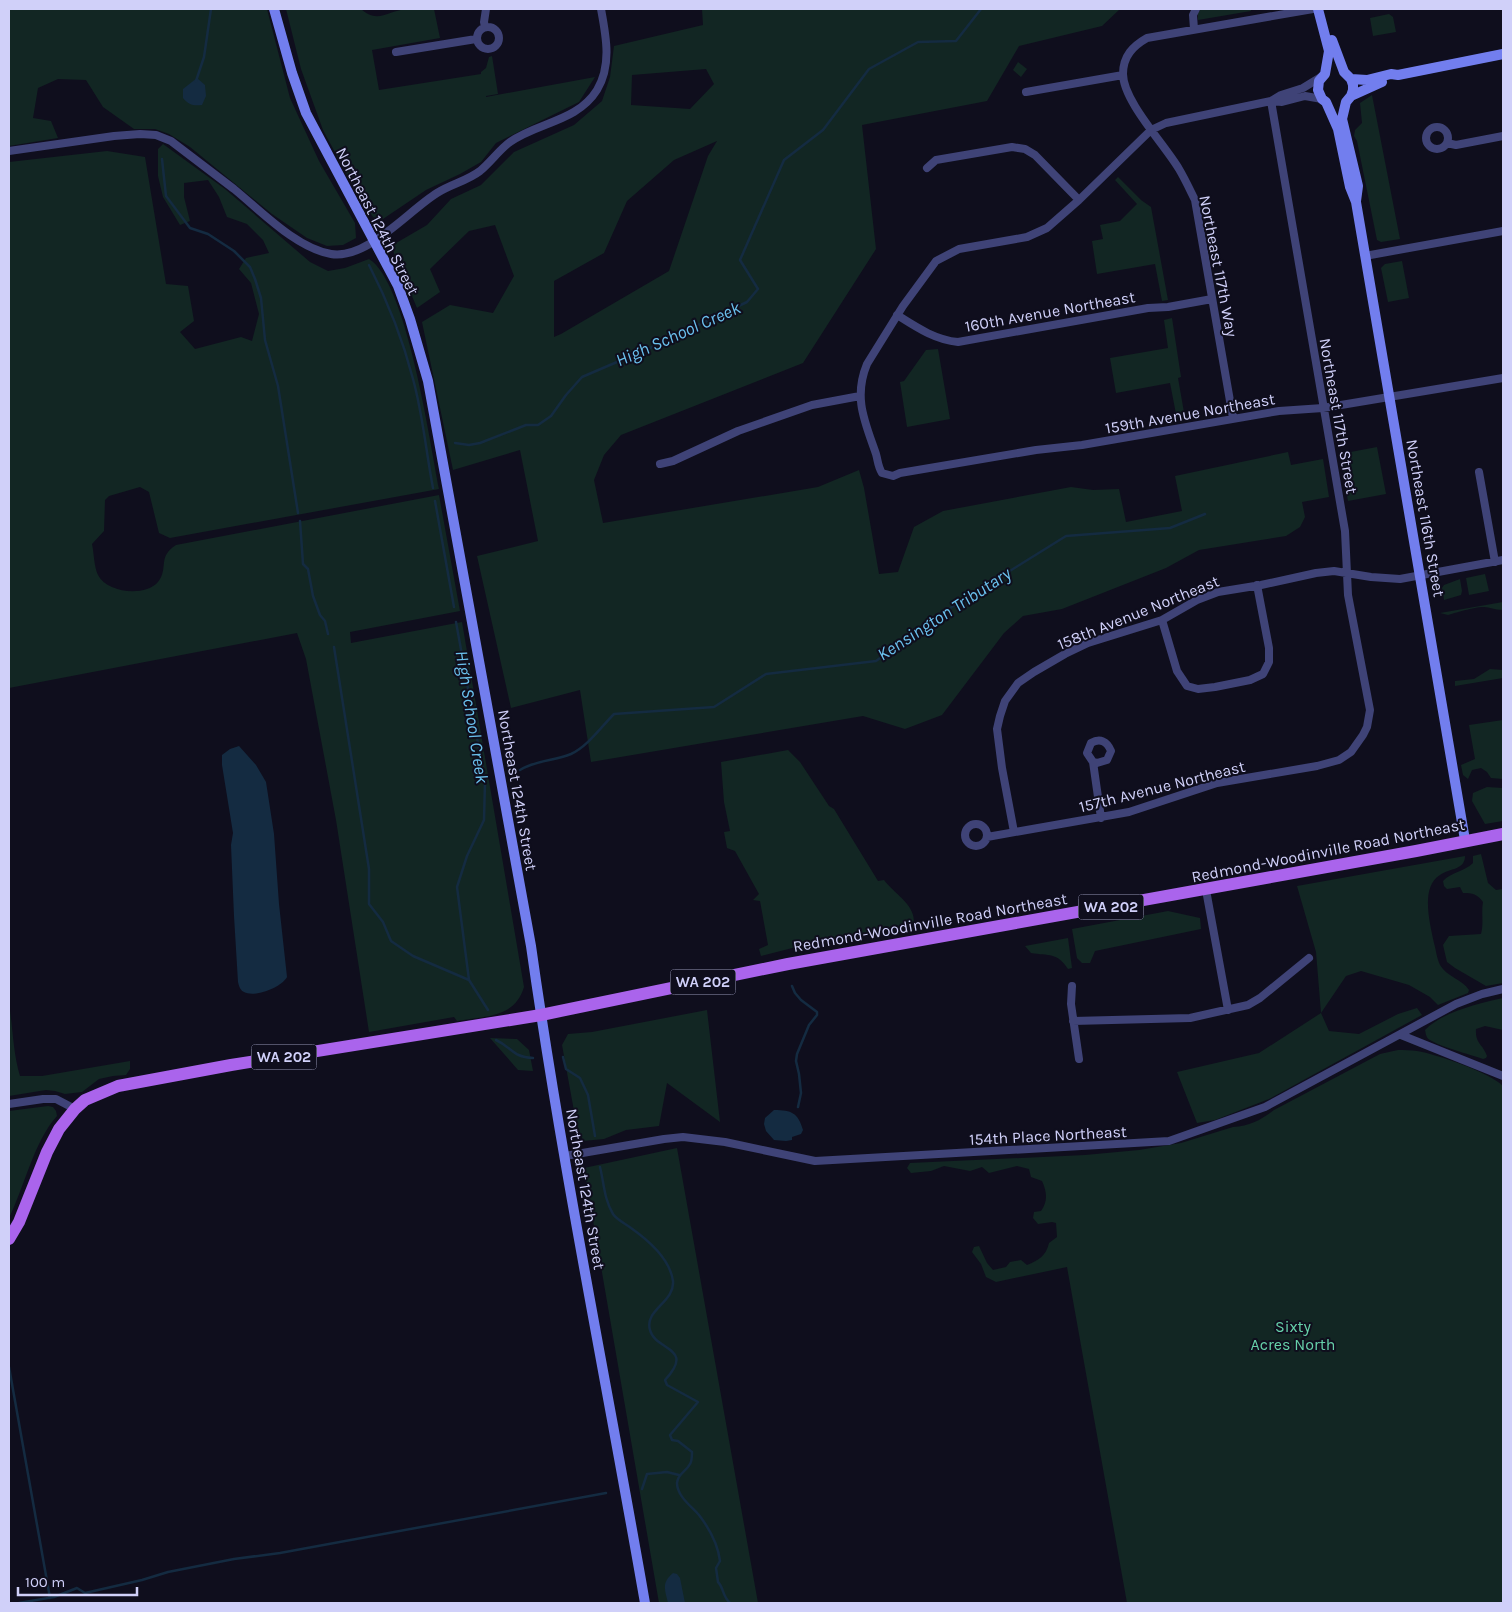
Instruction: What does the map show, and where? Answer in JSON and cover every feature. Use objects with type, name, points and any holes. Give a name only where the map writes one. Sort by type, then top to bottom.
[{"type":"main road","name":"Redmond-Woodinville Road Northeast","points":[[541,1015],[788,964],[1206,890],[1503,834]]},
{"type":"main road","name":"WA 202","points":[[9,1239],[19,1222],[58,1130],[74,1109],[86,1100],[105,1091],[137,1082],[541,1015]]},
{"type":"street","name":"Northeast 124th Street","points":[[274,9],[292,73],[306,113],[398,286],[428,381],[528,927],[565,1156],[644,1603]]},
{"type":"street","points":[[485,27],[484,12],[486,9]]},
{"type":"street","points":[[9,152],[114,136],[156,135],[171,141],[234,189],[271,221],[313,248],[332,254],[342,254],[362,248],[438,192],[468,179],[480,171],[499,151],[512,141],[569,116],[580,108],[596,90],[605,70],[607,41],[601,9]]},
{"type":"street","points":[[1194,29],[1193,15],[1196,9]]},
{"type":"street","points":[[1026,92],[1122,75],[1127,54],[1135,45],[1148,38],[1256,15],[1313,9]]},
{"type":"street","name":"Northeast 116th Street","points":[[1318,9],[1329,51],[1318,90],[1338,129],[1350,187],[1356,202],[1465,840]]},
{"type":"street","name":"Northeast 116th Street","points":[[1324,9],[1337,55],[1353,85],[1342,119],[1358,186],[1356,202]]},
{"type":"street","points":[[485,27],[492,28],[498,33],[499,40],[496,47],[485,49],[479,45],[476,38],[479,31],[485,27]]},
{"type":"street","points":[[396,52],[476,38]]},
{"type":"street","points":[[1271,101],[1281,95],[1303,88],[1331,71],[1338,70],[1348,76],[1367,80],[1390,74],[1398,75],[1503,54]]},
{"type":"street","name":"Northeast 117th Way","points":[[1122,75],[1125,87],[1151,130],[1178,168],[1195,200],[1233,418]]},
{"type":"street","points":[[660,464],[673,461],[738,431],[812,405],[860,396],[863,374],[867,364],[897,315],[936,262],[959,249],[1027,237],[1047,228],[1080,200],[1151,130],[1166,123],[1271,101],[1282,102],[1306,96],[1336,105],[1375,84],[1393,79],[1398,75]]},
{"type":"street","name":"Northeast 117th Street","points":[[1271,101],[1345,531],[1348,595],[1370,710],[1367,727],[1363,735]]},
{"type":"street","points":[[1447,143],[1456,145],[1503,136]]},
{"type":"street","points":[[927,168],[936,160],[1012,147],[1025,148],[1036,155],[1080,200]]},
{"type":"street","points":[[1366,256],[1503,231]]},
{"type":"street","name":"160th Avenue Northeast","points":[[897,315],[925,332],[958,342],[1148,308],[1168,307],[1212,299]]},
{"type":"street","name":"159th Avenue Northeast","points":[[860,396],[864,421],[882,473],[893,476],[900,473],[1036,450],[1082,445],[1279,410],[1323,408],[1503,378]]},
{"type":"street","points":[[1479,472],[1495,562]]},
{"type":"street","name":"158th Avenue Northeast","points":[[1014,832],[997,729],[1005,701],[1018,683],[1065,654],[1088,643],[1162,620],[1198,600],[1218,592],[1316,572],[1346,572],[1371,577],[1400,579],[1503,560]]},
{"type":"street","points":[[1162,620],[1177,671],[1187,686],[1198,689],[1215,688],[1250,680],[1263,674],[1269,662],[1270,648],[1257,585]]},
{"type":"street","name":"157th Avenue Northeast","points":[[987,837],[1101,818],[1154,804],[1217,783],[1317,766],[1339,760],[1351,752],[1363,735]]},
{"type":"street","points":[[1092,762],[1101,818]]},
{"type":"street","points":[[1206,890],[1228,1010]]},
{"type":"street","points":[[1073,1021],[1190,1018],[1248,1005],[1260,998],[1309,958]]},
{"type":"street","points":[[1072,986],[1071,1004],[1079,1059]]},
{"type":"street","name":"154th Place Northeast","points":[[565,1156],[683,1137],[725,1142],[815,1161],[1169,1141],[1264,1107],[1456,1004],[1482,994],[1503,989]]},
{"type":"street","points":[[1401,1035],[1503,1076]]},
{"type":"street","points":[[9,1104],[56,1099],[74,1109]]},
{"type":"green space","points":[[409,8],[434,9],[440,38],[372,50],[379,90],[481,74],[486,68],[489,57],[492,56],[498,94],[486,97],[595,77],[579,102],[496,143],[481,162],[426,190],[380,221],[374,218],[365,208],[323,130],[301,69],[286,9],[361,9],[372,16],[378,16]]},
{"type":"green space","points":[[9,9],[267,9],[290,98],[319,161],[355,223],[356,238],[343,245],[327,246],[307,238],[272,214],[190,147],[169,134],[155,129],[134,129],[103,107],[86,80],[58,79],[38,88],[33,118],[51,121],[58,138],[9,146]]},
{"type":"green space","points":[[702,9],[1120,9],[1102,26],[1019,46],[987,101],[862,125],[876,249],[803,363],[621,435],[604,455],[594,480],[603,523],[818,487],[859,470],[864,488],[879,574],[898,572],[914,527],[943,511],[1071,487],[1093,490],[1119,489],[1126,522],[1182,511],[1175,476],[1288,452],[1291,465],[1323,459],[1329,497],[1302,502],[1305,517],[1300,527],[1286,536],[1199,550],[1166,568],[1062,609],[1023,616],[1004,633],[942,715],[905,729],[863,716],[591,762],[580,690],[511,708],[477,556],[538,541],[520,450],[453,470],[422,322],[450,305],[493,313],[514,276],[495,225],[469,231],[430,269],[440,292],[417,308],[391,246],[427,225],[451,199],[481,185],[514,152],[574,125],[602,101],[610,77],[614,46],[703,25]],"holes":[[[706,69],[714,84],[690,109],[631,105],[632,75]],[[717,141],[708,156],[669,271],[554,337],[554,281],[604,253],[627,201],[674,160]]]},
{"type":"green space","points":[[1201,9],[1251,9],[1251,11],[1198,20],[1198,13]]},
{"type":"green space","points":[[1389,14],[1393,17],[1396,32],[1373,36],[1370,18]]},
{"type":"green space","points":[[1018,62],[1027,69],[1021,77],[1013,70]]},
{"type":"green space","points":[[1372,95],[1400,239],[1381,242],[1377,240],[1357,141],[1354,136],[1355,130],[1362,123],[1360,103]]},
{"type":"green space","points":[[163,144],[225,189],[310,262],[328,271],[345,268],[369,259],[383,274],[395,298],[415,365],[439,489],[170,538],[159,533],[149,492],[140,487],[109,496],[105,500],[104,531],[92,544],[98,575],[109,586],[118,589],[126,591],[144,590],[158,582],[163,572],[165,558],[170,549],[176,545],[439,495],[460,611],[350,632],[351,643],[462,622],[524,987],[514,1005],[498,1014],[457,1021],[454,1017],[369,1032],[336,820],[306,659],[297,633],[9,688],[9,162],[107,151],[145,157],[166,284],[188,286],[194,321],[180,332],[195,349],[241,337],[252,341],[259,314],[251,283],[239,269],[246,258],[269,253],[263,240],[247,224],[227,217],[219,197],[208,180],[184,183],[184,197],[190,221],[180,225],[163,197],[158,176],[158,149]]},
{"type":"green space","points":[[1118,177],[1141,200],[1151,207],[1168,300],[1162,301],[1155,264],[1097,274],[1092,241],[1103,239],[1100,225],[1120,221],[1137,204],[1115,180]]},
{"type":"green space","points":[[1402,261],[1409,298],[1388,302],[1381,268],[1385,264]]},
{"type":"green space","points":[[1172,318],[1181,377],[1178,378],[1185,418],[1177,419],[1170,383],[1116,393],[1110,358],[1168,348],[1164,320]]},
{"type":"green space","points":[[938,349],[950,419],[907,427],[900,382],[904,381],[926,350]]},
{"type":"green space","points":[[1377,447],[1386,494],[1348,501],[1340,454]]},
{"type":"green space","points":[[1485,574],[1489,591],[1469,595],[1466,578]]},
{"type":"green space","points":[[1460,579],[1461,595],[1444,600],[1442,588],[1444,585]]},
{"type":"green space","points":[[1503,602],[1503,610],[1481,607],[1448,615],[1440,613]]},
{"type":"green space","points":[[1490,669],[1503,670],[1503,678],[1455,686],[1455,681],[1474,679]]},
{"type":"green space","points":[[1503,720],[1503,779],[1491,778],[1481,768],[1472,770],[1468,779],[1463,775],[1461,765],[1475,759],[1469,725]]},
{"type":"green space","points":[[788,750],[800,762],[829,806],[834,809],[878,881],[884,880],[910,908],[914,921],[912,928],[906,929],[904,927],[808,944],[761,956],[759,949],[768,945],[760,901],[753,900],[759,894],[735,851],[727,848],[724,832],[730,831],[724,802],[721,762]]},
{"type":"green space","points":[[1487,787],[1503,788],[1503,821],[1485,824],[1472,801],[1473,793]]},
{"type":"green space","points":[[1481,854],[1488,883],[1496,890],[1503,889],[1503,983],[1486,986],[1447,962],[1443,945],[1449,936],[1481,934],[1483,902],[1474,894],[1463,893],[1460,887],[1447,889],[1443,881],[1473,863],[1473,856]]},
{"type":"green space","points":[[1465,856],[1460,866],[1440,875],[1434,881],[1430,888],[1428,906],[1432,935],[1440,965],[1446,972],[1466,986],[1469,990],[1468,993],[1438,1005],[1430,997],[1409,985],[1361,971],[1346,976],[1321,1013],[1316,952],[1297,886]]},
{"type":"green space","points":[[1168,911],[1200,918],[1201,929],[1095,951],[1090,963],[1082,963],[1077,958],[1072,929]]},
{"type":"green space","points":[[1068,938],[1072,968],[1068,969],[1056,957],[1031,953],[1025,946]]},
{"type":"green space","points":[[1503,998],[1503,1030],[1485,1026],[1476,1029],[1478,1041],[1487,1056],[1486,1058],[1483,1059],[1448,1048],[1435,1043],[1427,1037],[1425,1030],[1441,1018],[1462,1009]]},
{"type":"green space","points":[[9,1004],[14,1049],[20,1076],[42,1076],[130,1061],[130,1069],[126,1075],[99,1079],[82,1092],[65,1094],[46,1090],[9,1096]]},
{"type":"green space","points":[[1417,1008],[1422,1015],[1269,1099],[1215,1120],[1197,1123],[1177,1072],[1259,1053],[1321,1013],[1329,1031],[1359,1034],[1398,1014]]},
{"type":"green space","points":[[707,1010],[720,1122],[667,1083],[659,1126],[626,1130],[604,1139],[583,1141],[576,1122],[562,1045],[568,1034],[592,1032]]},
{"type":"green space","points":[[490,1038],[517,1039],[529,1050],[533,1071],[518,1070]]},
{"type":"green space","name":"Sixty Acres North","points":[[1398,1050],[1417,1051],[1449,1060],[1487,1075],[1503,1086],[1503,1603],[1127,1603],[1067,1267],[996,1282],[986,1277],[981,1264],[972,1252],[974,1247],[979,1246],[987,1263],[993,1270],[1006,1267],[1010,1262],[1021,1260],[1027,1265],[1041,1257],[1049,1243],[1057,1237],[1056,1223],[1038,1224],[1033,1218],[1034,1212],[1041,1211],[1046,1200],[1042,1181],[1031,1177],[1029,1169],[1017,1166],[989,1173],[982,1167],[970,1171],[944,1166],[931,1171],[911,1173],[907,1168],[910,1163],[1085,1155],[1139,1150],[1181,1143],[1255,1122],[1380,1054]]},
{"type":"green space","points":[[53,1107],[57,1116],[42,1138],[9,1218],[9,1111]]},
{"type":"green space","points":[[677,1148],[758,1603],[659,1603],[584,1168]]},
{"type":"water","points":[[197,78],[205,85],[206,96],[202,105],[191,104],[183,98],[183,89]]},
{"type":"water","points":[[239,746],[256,765],[266,782],[274,834],[287,977],[274,988],[255,994],[243,991],[238,982],[231,845],[233,833],[222,765],[222,755],[230,749]]},
{"type":"water","points":[[774,1110],[790,1112],[796,1116],[803,1130],[801,1134],[792,1137],[792,1140],[774,1140],[766,1131],[764,1124],[765,1118]]},
{"type":"water","points":[[673,1573],[677,1574],[680,1578],[685,1603],[668,1603],[665,1583]]},
{"type":"waterway","points":[[196,81],[204,57],[211,9]]},
{"type":"waterway","name":"High School Creek","points":[[455,443],[469,445],[480,443],[526,425],[538,425],[551,416],[582,377],[652,347],[747,302],[758,289],[740,260],[784,160],[823,130],[869,69],[918,42],[956,41],[981,9]]},
{"type":"waterway","points":[[162,159],[166,196],[190,228],[208,234],[234,251],[250,267],[255,279],[261,298],[265,340],[278,386],[298,513]]},
{"type":"waterway","points":[[369,265],[405,350],[419,406],[433,488]]},
{"type":"waterway","name":"High School Creek","points":[[435,501],[454,607]]},
{"type":"waterway","name":"Kensington Tributary","points":[[520,770],[532,764],[577,751],[614,714],[714,707],[766,674],[876,661],[939,615],[1066,536],[1170,528],[1205,514]]},
{"type":"waterway","points":[[300,521],[303,564],[308,569],[313,596],[320,615],[325,621],[328,634]]},
{"type":"waterway","name":"High School Creek","points":[[456,622],[485,782],[484,820],[467,856],[457,887],[469,980],[488,1010]]},
{"type":"waterway","points":[[334,647],[369,869],[369,904],[383,922],[391,941],[413,956],[469,980]]},
{"type":"waterway","points":[[792,986],[801,1000],[817,1012],[817,1015],[809,1025],[797,1054],[796,1061],[801,1093],[798,1107]]},
{"type":"waterway","name":"High School Creek","points":[[496,1040],[521,1056],[533,1058]]},
{"type":"waterway","name":"High School Creek","points":[[563,1057],[566,1069],[580,1078],[588,1095],[595,1136]]},
{"type":"waterway","name":"High School Creek","points":[[600,1167],[606,1197],[613,1214],[651,1244],[668,1265],[671,1273],[673,1281],[669,1295],[655,1311],[649,1323],[653,1337],[675,1355],[676,1361],[673,1369],[665,1380],[667,1385],[698,1402],[670,1435],[672,1440],[678,1441],[692,1452],[691,1463],[680,1475],[677,1483],[679,1492],[703,1520],[712,1537],[720,1561],[716,1568],[718,1582],[730,1603]]},
{"type":"waterway","points":[[9,1367],[50,1598]]},
{"type":"waterway","points":[[642,1489],[647,1474],[667,1472],[679,1475]]},
{"type":"waterway","points":[[19,1603],[54,1597],[77,1588],[85,1593],[168,1572],[234,1559],[280,1553],[606,1493]]}]
